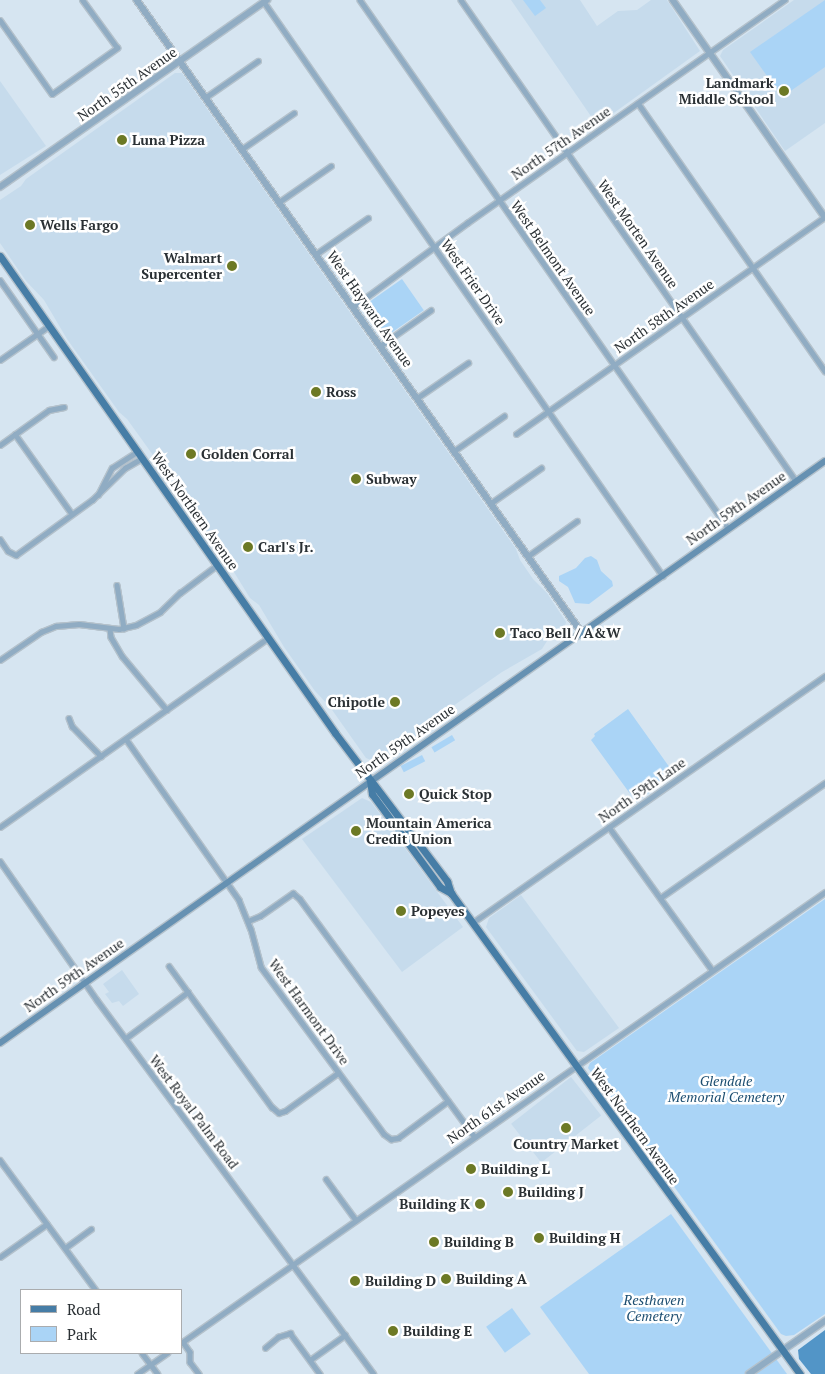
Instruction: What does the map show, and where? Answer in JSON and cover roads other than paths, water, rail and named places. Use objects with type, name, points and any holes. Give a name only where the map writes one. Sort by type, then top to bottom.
[{"type":"main road","name":"West Northern Avenue","points":[[0,256],[370,781],[379,788],[447,881],[451,893],[472,923],[800,1374]]},
{"type":"main road","name":"North 59th Avenue","points":[[0,1043],[825,461]]},
{"type":"street","points":[[0,20],[52,94],[117,48],[82,0]]},
{"type":"street","name":"West Hayward Avenue","points":[[136,0],[582,633]]},
{"type":"street","name":"West Belmont Avenue","points":[[360,0],[728,528]]},
{"type":"street","name":"West Morten Avenue","points":[[461,0],[796,481]]},
{"type":"street","points":[[674,0],[825,217]]},
{"type":"street","name":"North 57th Avenue","points":[[353,307],[435,246],[778,2],[784,0]]},
{"type":"street","name":"North 55th Avenue","points":[[0,187],[266,1]]},
{"type":"street","name":"West Frier Drive","points":[[266,1],[663,576]]},
{"type":"street","points":[[206,97],[258,61]]},
{"type":"street","points":[[638,103],[825,371]]},
{"type":"street","points":[[242,149],[294,114]]},
{"type":"street","points":[[279,202],[331,166]]},
{"type":"street","name":"North 58th Avenue","points":[[516,434],[825,217]]},
{"type":"street","points":[[316,254],[368,218]]},
{"type":"street","points":[[0,280],[54,357]]},
{"type":"street","points":[[380,346],[431,310]]},
{"type":"street","points":[[0,360],[49,326]]},
{"type":"street","points":[[417,398],[468,363]]},
{"type":"street","points":[[0,445],[50,410],[64,407]]},
{"type":"street","points":[[454,451],[504,416]]},
{"type":"street","points":[[15,434],[72,514]]},
{"type":"street","points":[[97,496],[112,468],[140,454]]},
{"type":"street","points":[[0,539],[12,554],[16,554],[97,496],[140,454]]},
{"type":"street","points":[[491,503],[541,468]]},
{"type":"street","points":[[528,556],[577,521]]},
{"type":"street","points":[[0,660],[41,632],[56,626],[79,624],[110,629],[136,625],[160,612],[217,565]]},
{"type":"street","points":[[117,585],[124,628]]},
{"type":"street","points":[[110,629],[116,647],[167,710]]},
{"type":"street","points":[[0,827],[268,638]]},
{"type":"street","name":"North 59th Lane","points":[[472,923],[825,676]]},
{"type":"street","points":[[69,718],[72,726],[101,756]]},
{"type":"street","name":"West Harmont Drive","points":[[126,739],[239,900],[248,921],[261,967],[384,1134],[391,1139],[398,1138],[448,1101]]},
{"type":"street","points":[[660,898],[825,782]]},
{"type":"street","points":[[608,828],[712,970]]},
{"type":"street","name":"West Royal Palm Road","points":[[0,861],[126,1038],[374,1374]]},
{"type":"street","points":[[248,921],[260,916],[293,892],[474,1136]]},
{"type":"street","name":"North 61st Avenue","points":[[182,1343],[474,1136],[825,892]]},
{"type":"street","points":[[169,966],[272,1107],[279,1113],[285,1111],[338,1073]]},
{"type":"street","points":[[126,1038],[188,992]]},
{"type":"street","points":[[0,1160],[95,1289]]},
{"type":"street","points":[[326,1179],[356,1220]]},
{"type":"street","points":[[0,1257],[47,1224]]},
{"type":"street","points":[[65,1248],[91,1229]]},
{"type":"street","points":[[749,1374],[825,1321]]},
{"type":"street","points":[[266,1348],[278,1337],[290,1333],[320,1374]]},
{"type":"street","points":[[310,1360],[345,1335]]},
{"type":"street","points":[[182,1343],[190,1352],[190,1362],[199,1374]]},
{"type":"street","points":[[143,1354],[158,1374]]},
{"type":"street","points":[[137,1374],[165,1354]]},
{"type":"place","name":"Landmark Middle School","points":[[784,91]]},
{"type":"place","name":"Luna Pizza","points":[[122,140]]},
{"type":"place","name":"Wells Fargo","points":[[30,225]]},
{"type":"place","name":"Walmart Supercenter","points":[[232,266]]},
{"type":"place","name":"Ross","points":[[316,392]]},
{"type":"place","name":"Golden Corral","points":[[191,454]]},
{"type":"place","name":"Subway","points":[[356,479]]},
{"type":"place","name":"Carl's Jr.","points":[[248,547]]},
{"type":"place","name":"Taco Bell / A&W","points":[[500,633]]},
{"type":"place","name":"Chipotle","points":[[395,702]]},
{"type":"place","name":"Quick Stop","points":[[409,794]]},
{"type":"place","name":"Mountain America Credit Union","points":[[356,831]]},
{"type":"place","name":"Popeyes","points":[[401,911]]},
{"type":"place","name":"Country Market","points":[[566,1128]]},
{"type":"place","name":"Building L","points":[[471,1169]]},
{"type":"place","name":"Building J","points":[[508,1192]]},
{"type":"place","name":"Building K","points":[[480,1204]]},
{"type":"place","name":"Building H","points":[[539,1238]]},
{"type":"place","name":"Building B","points":[[434,1242]]},
{"type":"place","name":"Building A","points":[[446,1279]]},
{"type":"place","name":"Building D","points":[[355,1281]]},
{"type":"place","name":"Building E","points":[[393,1331]]},
{"type":"park label","name":"Glendale Memorial Cemetery","points":[[726,1090]]},
{"type":"park label","name":"Resthaven Cemetery","points":[[654,1308]]}]
